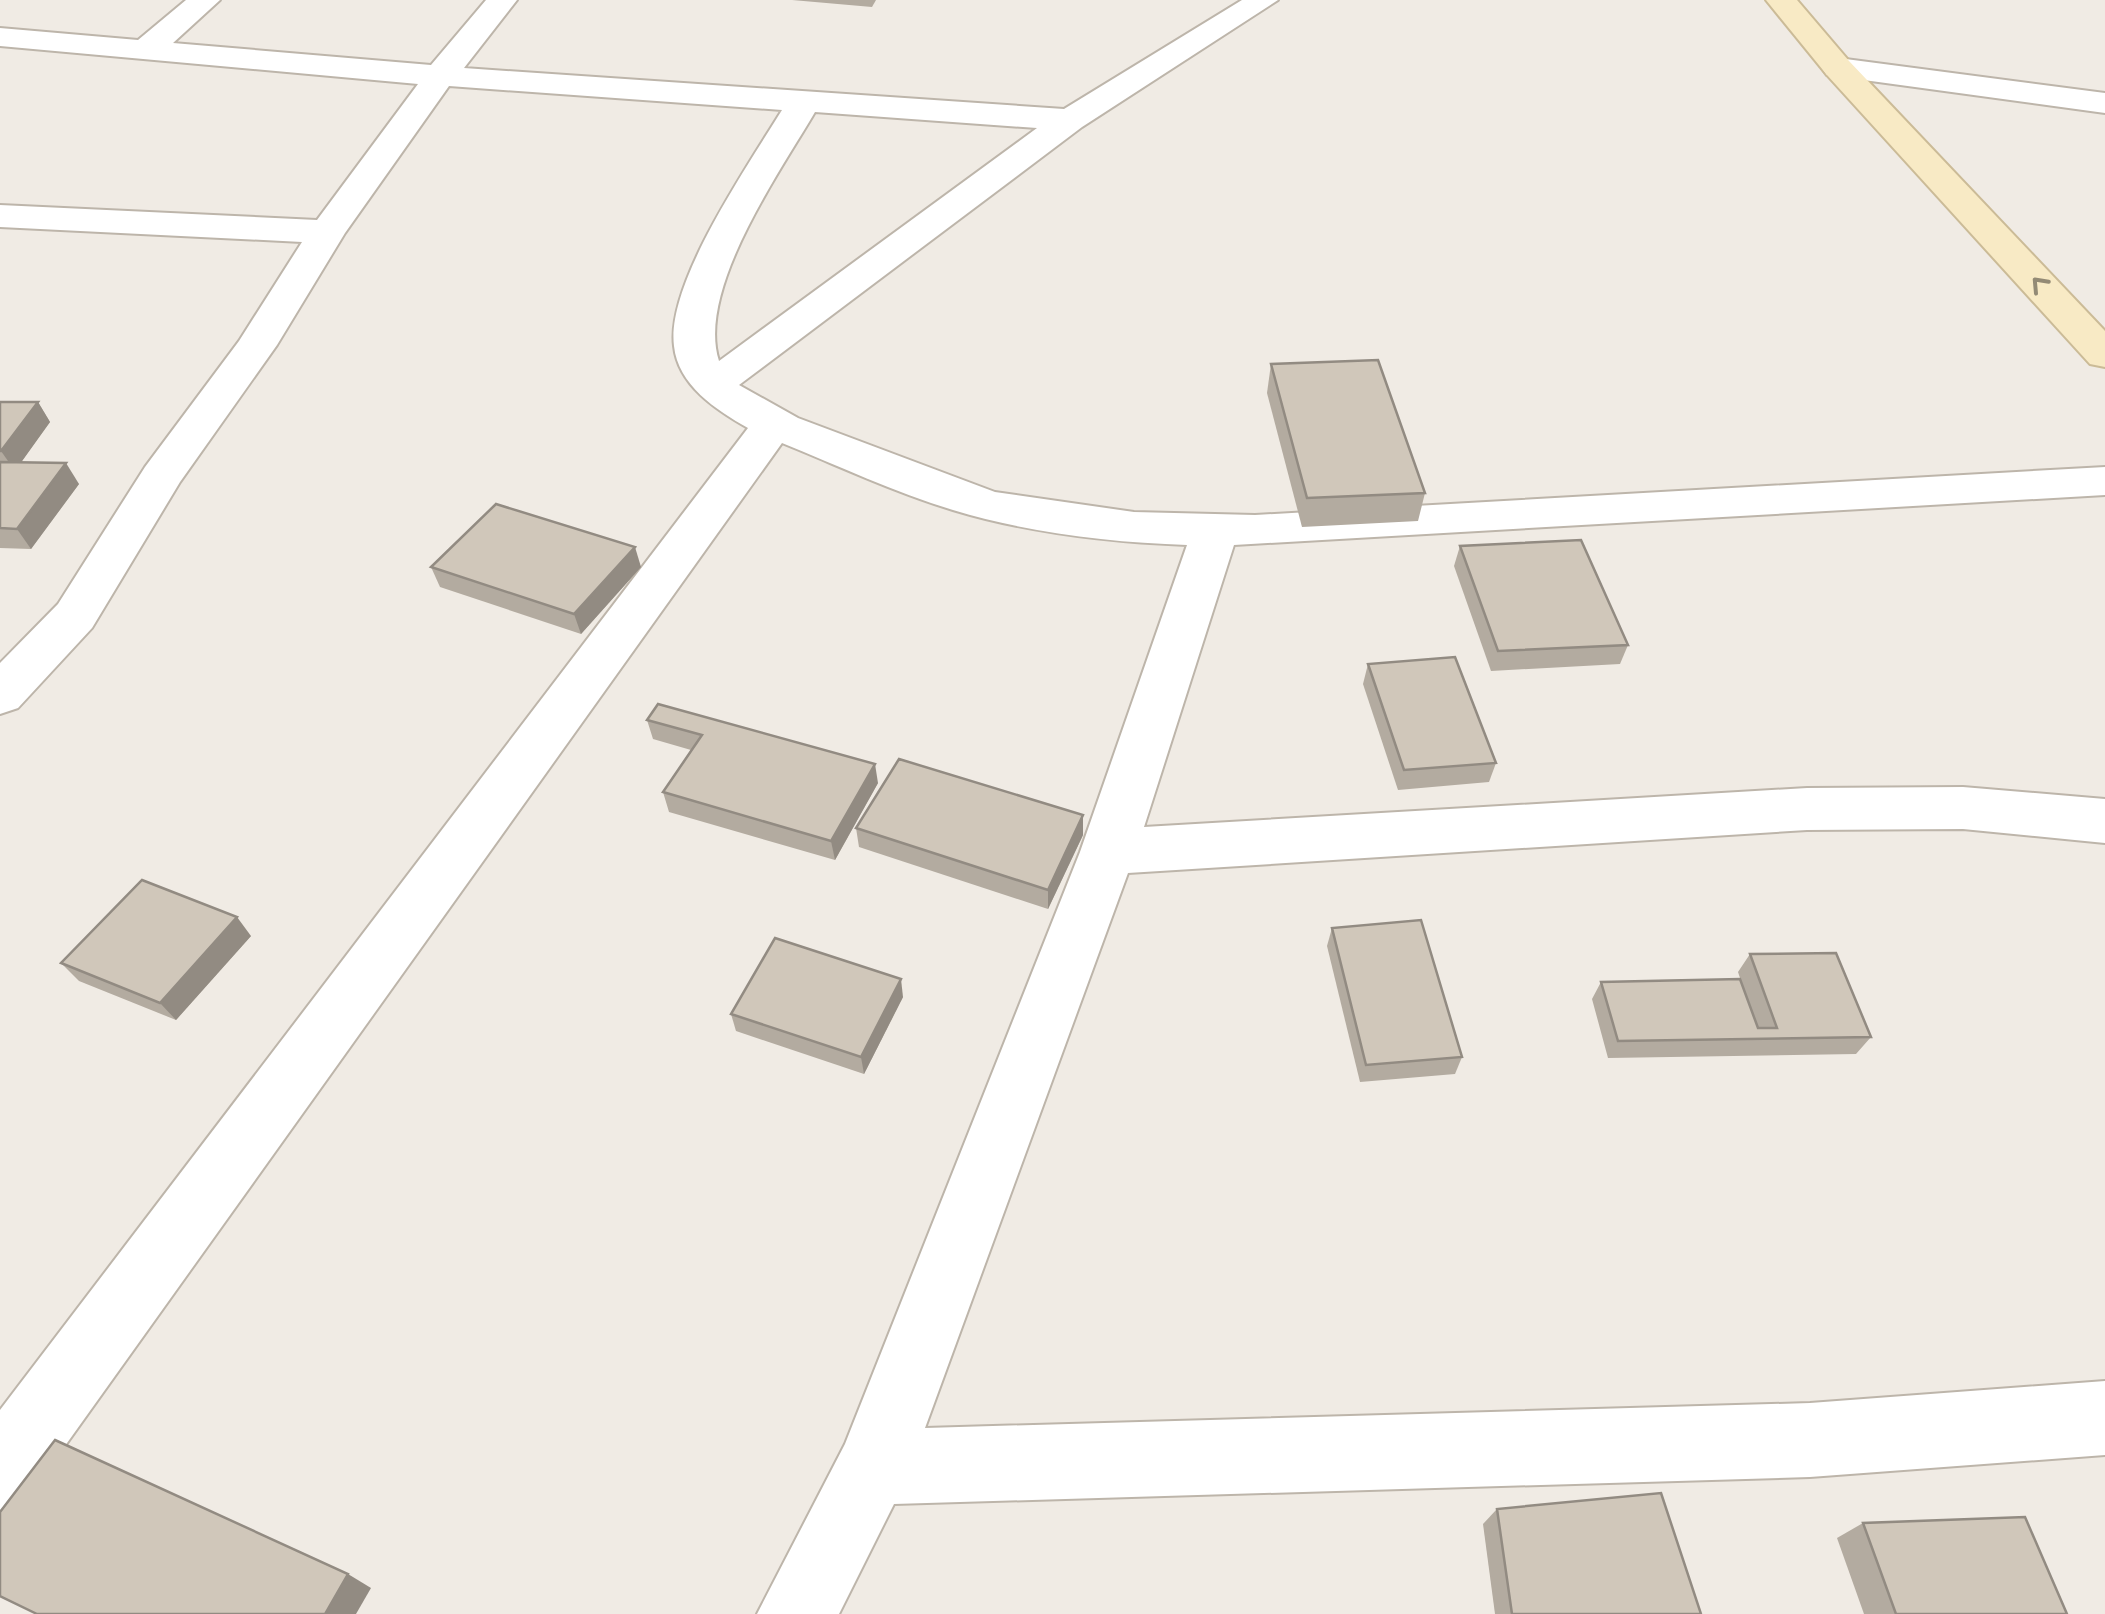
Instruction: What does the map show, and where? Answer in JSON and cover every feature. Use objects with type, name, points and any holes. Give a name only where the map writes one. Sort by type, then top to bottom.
[{"type":"main road","points":[[1781,0],[1838,68],[2105,355]]},
{"type":"street","points":[[147,48],[205,0]]},
{"type":"street","points":[[0,695],[74,616],[161,477],[256,345],[327,232],[440,76],[502,0]]},
{"type":"street","points":[[713,386],[1070,120],[1264,0]]},
{"type":"street","points":[[0,37],[440,76],[1070,120]]},
{"type":"street","points":[[1838,68],[2105,104]]},
{"type":"street","points":[[804,102],[742,207],[696,308],[694,347],[713,386],[774,424],[957,497],[1018,513],[1105,524],[1216,528],[1418,522],[2105,481]]},
{"type":"street","points":[[0,216],[327,232]]},
{"type":"street","points":[[0,1472],[774,424]]},
{"type":"street","points":[[797,1614],[873,1467],[1108,852],[1216,528]]},
{"type":"street","points":[[1108,852],[1807,809],[1963,808],[2105,821]]},
{"type":"street","points":[[873,1467],[1810,1440],[2105,1418]]},
{"type":"building","points":[[1378,360],[1425,493],[1307,498],[1271,364]]},
{"type":"building","points":[[0,402],[38,402],[1,451],[0,451]]},
{"type":"building","points":[[0,462],[66,463],[17,529],[0,528]]},
{"type":"building","points":[[496,504],[635,547],[574,614],[431,567]]},
{"type":"building","points":[[1581,540],[1628,645],[1498,651],[1460,546]]},
{"type":"building","points":[[1455,657],[1496,763],[1404,770],[1368,664]]},
{"type":"building","points":[[658,704],[875,764],[831,841],[663,792],[702,735],[647,720]]},
{"type":"building","points":[[899,759],[1083,815],[1048,890],[856,828]]},
{"type":"building","points":[[142,880],[237,917],[160,1003],[61,963]]},
{"type":"building","points":[[1421,920],[1462,1057],[1366,1065],[1332,928]]},
{"type":"building","points":[[775,938],[901,979],[861,1057],[731,1014]]},
{"type":"building","points":[[1836,953],[1871,1037],[1618,1041],[1601,982],[1740,979],[1758,1028],[1777,1028],[1750,954]]},
{"type":"building","points":[[55,1440],[348,1574],[325,1614],[37,1614],[0,1596],[0,1512]]},
{"type":"building","points":[[1661,1493],[1701,1614],[1512,1614],[1497,1509]]},
{"type":"building","points":[[2025,1517],[2067,1614],[1896,1614],[1863,1523]]}]
